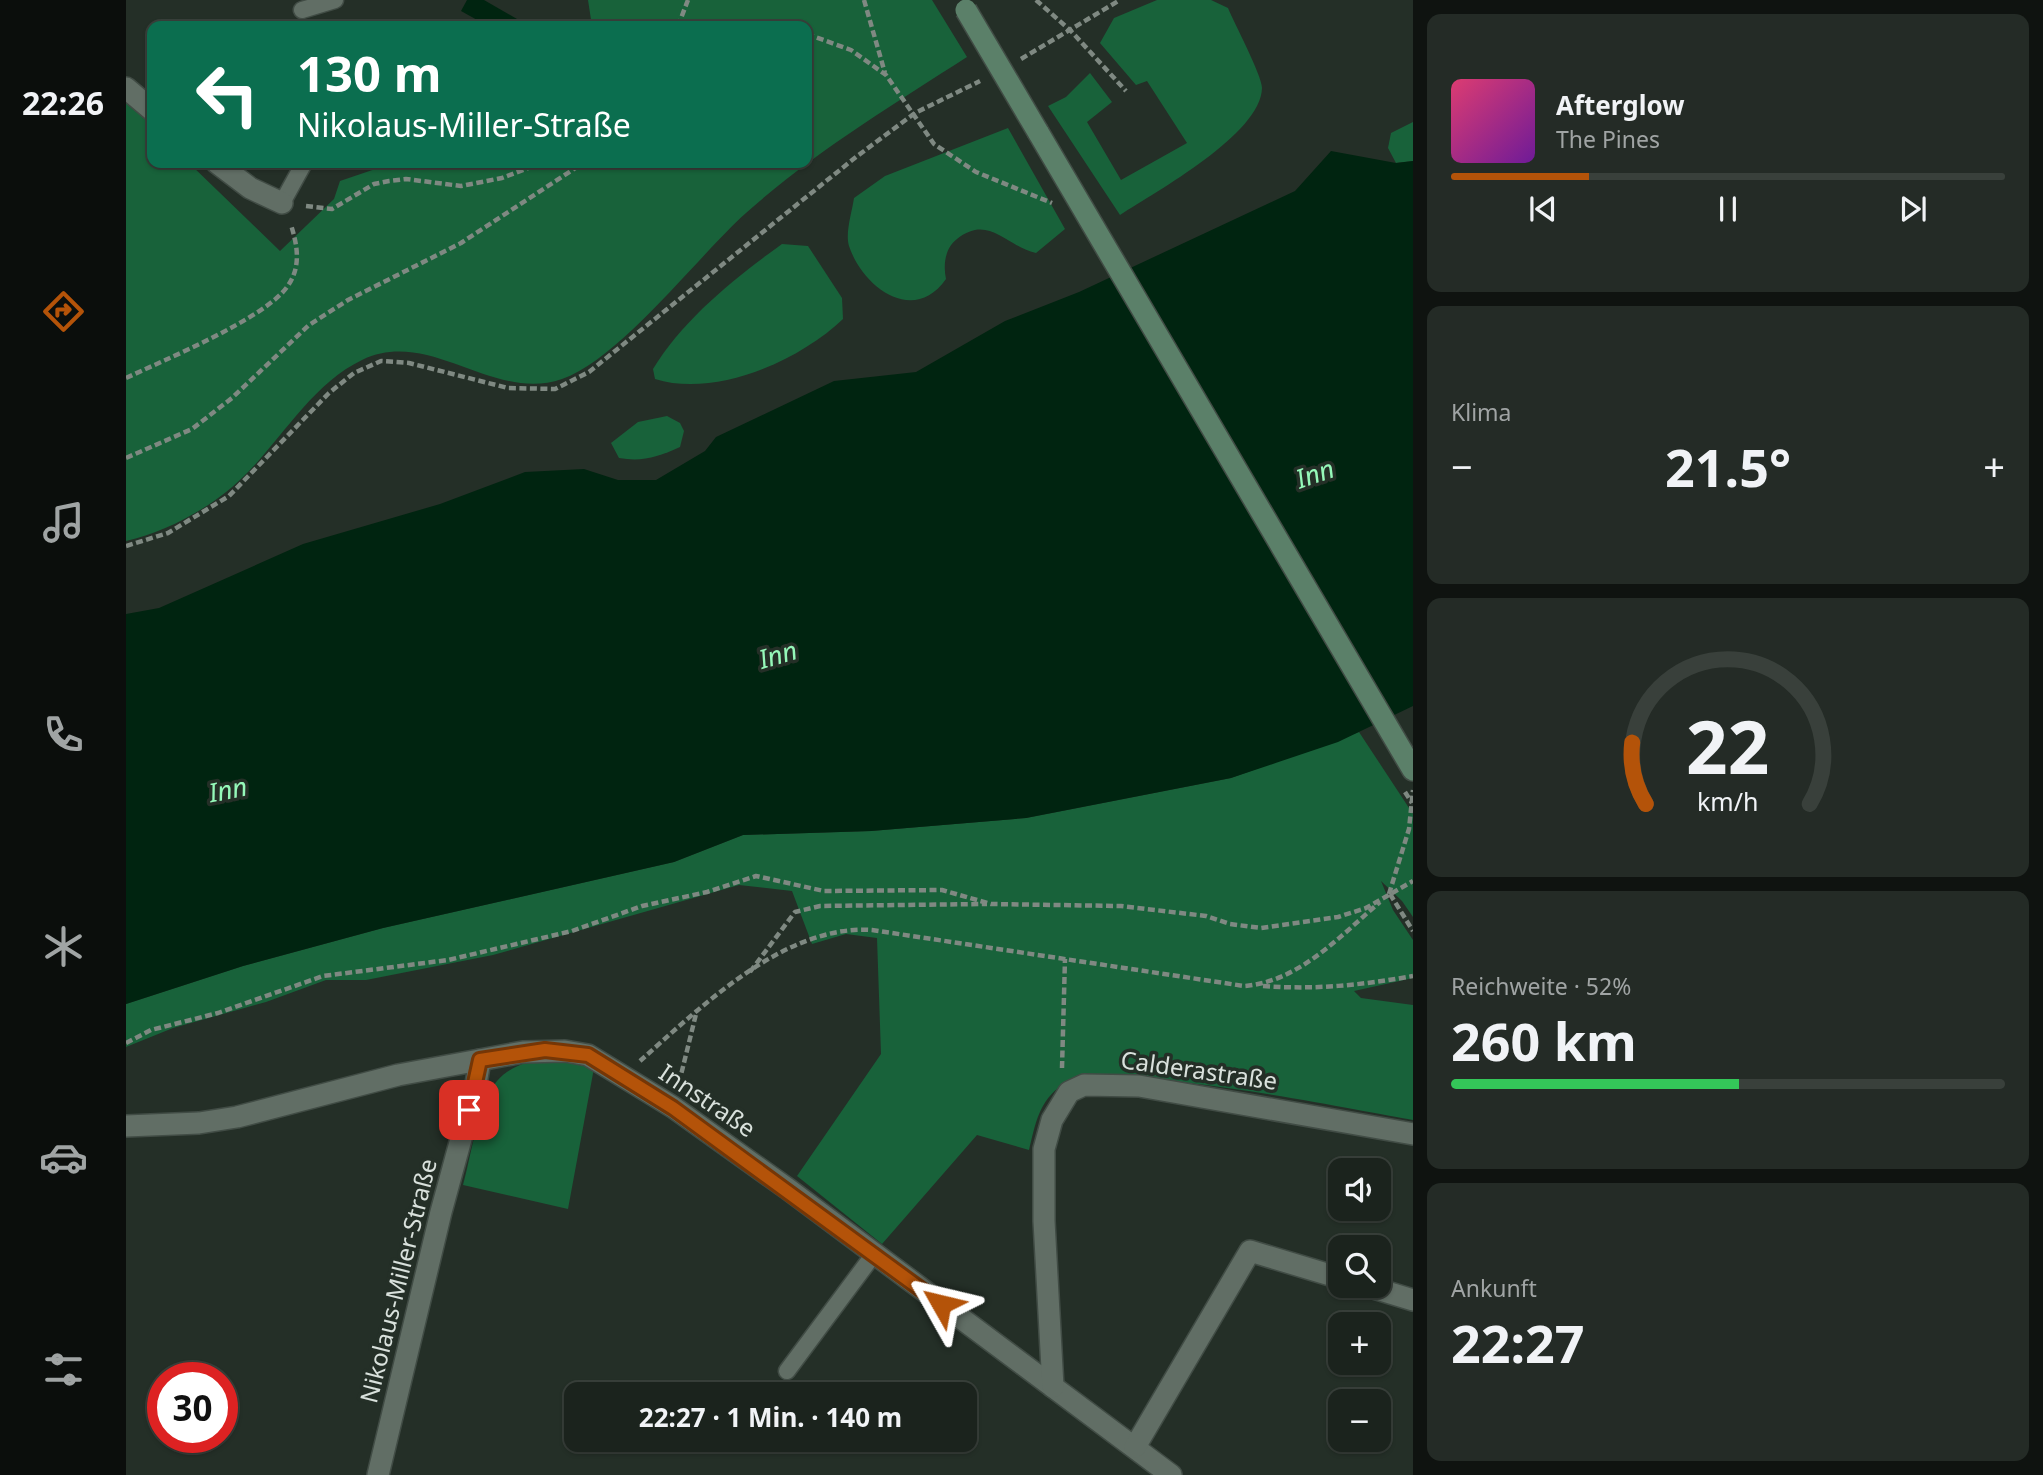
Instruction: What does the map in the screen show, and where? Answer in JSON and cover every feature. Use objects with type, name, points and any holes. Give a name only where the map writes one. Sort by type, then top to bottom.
[{"type":"main road","points":[[963,5],[1038,132],[1068,202],[1413,770]]},
{"type":"street","points":[[126,88],[147,106]]},
{"type":"street","points":[[224,168],[250,188],[282,203]]},
{"type":"street","name":"Innstraße","points":[[126,1126],[199,1123],[237,1117],[398,1075],[534,1051],[565,1051],[588,1055],[673,1108],[1171,1475]]},
{"type":"street","name":"Nikolaus-Miller-Straße","points":[[378,1475],[441,1213],[477,1084],[480,1060]]},
{"type":"street","name":"Calderastraße","points":[[1059,1104],[1069,1092],[1084,1086],[1139,1086],[1413,1134]]},
{"type":"street","points":[[1053,1387],[1044,1221],[1045,1149],[1059,1104]]},
{"type":"street","points":[[1135,1447],[1250,1251],[1328,1274]]},
{"type":"street","points":[[1391,1293],[1413,1300]]},
{"type":"lane","points":[[302,12],[335,0]]},
{"type":"lane","points":[[282,203],[301,168]]},
{"type":"lane","points":[[787,1371],[874,1254]]},
{"type":"path","points":[[680,21],[688,0]]},
{"type":"path","points":[[864,0],[886,75]]},
{"type":"path","points":[[1036,0],[1072,31],[1126,91]]},
{"type":"path","points":[[1011,64],[1072,31],[1120,0]]},
{"type":"path","points":[[812,36],[850,50],[886,75],[915,113],[934,144],[976,172],[1068,202]]},
{"type":"path","points":[[126,546],[168,533],[229,496],[328,393],[354,373],[381,361],[449,372],[508,388],[555,389],[589,372],[856,157],[915,113],[986,78]]},
{"type":"path","points":[[126,378],[232,327],[270,303],[287,287],[298,254],[282,203],[332,209],[374,184],[406,179],[461,186],[502,178],[528,168]]},
{"type":"path","points":[[126,458],[192,429],[232,398],[309,325],[338,306],[461,243],[575,168]]},
{"type":"path","points":[[1255,985],[1288,975],[1308,962],[1390,894],[1409,829],[1413,785]]},
{"type":"path","points":[[126,1043],[151,1030],[218,1013],[323,976],[448,960],[572,931],[642,906],[707,892],[756,876],[824,891],[942,890],[991,904]]},
{"type":"path","points":[[749,974],[796,912],[820,906],[1121,906],[1206,916],[1230,924],[1261,928],[1338,917],[1366,908],[1413,881]]},
{"type":"path","points":[[1390,894],[1413,931]]},
{"type":"path","points":[[624,1076],[698,1009],[749,974],[804,940],[850,929],[1299,989],[1357,986],[1413,976]]},
{"type":"path","points":[[1059,1104],[1065,959]]},
{"type":"path","points":[[673,1108],[698,1009]]},
{"type":"green space","points":[[588,0],[932,0],[967,57],[812,160],[812,21],[591,21]]},
{"type":"green space","points":[[1157,0],[1211,0],[1228,8],[1253,61],[1262,88],[1257,106],[1245,124],[1226,142],[1181,176],[1120,215],[1048,106],[1066,97],[1090,73],[1112,102],[1087,122],[1121,180],[1187,143],[1147,81],[1136,85],[1100,43],[1114,18]]},
{"type":"green space","points":[[126,99],[147,121],[147,168],[194,168],[280,251],[334,199],[340,181],[378,168],[801,168],[746,213],[658,305],[608,351],[585,368],[562,379],[536,384],[511,382],[412,352],[387,352],[362,360],[329,382],[314,396],[249,471],[223,494],[176,523],[126,541]]},
{"type":"green space","points":[[1413,122],[1413,161],[1396,163],[1388,148],[1391,133]]},
{"type":"green space","points":[[1008,128],[1065,229],[1036,253],[988,231],[968,232],[957,239],[947,252],[946,279],[933,293],[919,299],[905,300],[891,296],[877,287],[856,261],[849,246],[848,229],[854,198],[885,176]]},
{"type":"green space","points":[[782,244],[808,246],[842,298],[843,319],[803,349],[755,372],[704,384],[678,384],[655,379],[653,369],[679,333],[729,285]]},
{"type":"green space","points":[[667,416],[680,423],[684,431],[680,447],[650,458],[619,458],[611,443],[638,422]]},
{"type":"green space","points":[[1359,732],[1413,814],[1413,917],[1402,901],[1381,881],[1393,910],[1413,940],[1413,978],[1354,991],[1361,998],[1413,1005],[1413,1120],[1287,1097],[1178,1082],[1129,1078],[1089,1079],[1063,1085],[1043,1105],[1029,1150],[977,1135],[882,1244],[797,1176],[881,1054],[877,938],[846,934],[812,944],[792,891],[739,885],[493,955],[366,980],[326,980],[266,1002],[173,1028],[126,1047],[126,1004],[243,966],[383,928],[674,862],[743,835],[871,831],[1026,818],[1231,778]]},
{"type":"green space","points":[[530,1061],[564,1062],[594,1068],[568,1209],[463,1185],[480,1116],[490,1091],[504,1074]]},
{"type":"water","points":[[467,0],[484,0],[520,21],[479,21],[461,11]]},
{"type":"water","name":"Inn","points":[[1331,151],[1396,163],[1413,161],[1413,706],[1338,742],[1231,778],[1026,818],[871,831],[743,835],[674,862],[383,928],[243,966],[126,1004],[126,614],[159,608],[303,544],[440,504],[525,472],[584,469],[618,480],[656,480],[705,451],[716,437],[834,381],[916,372],[1005,321],[1079,292],[1295,191]]},
{"type":"route","points":[[469,1110],[477,1084],[480,1060],[545,1050],[588,1055],[673,1108],[788,1189],[941,1304]]}]
